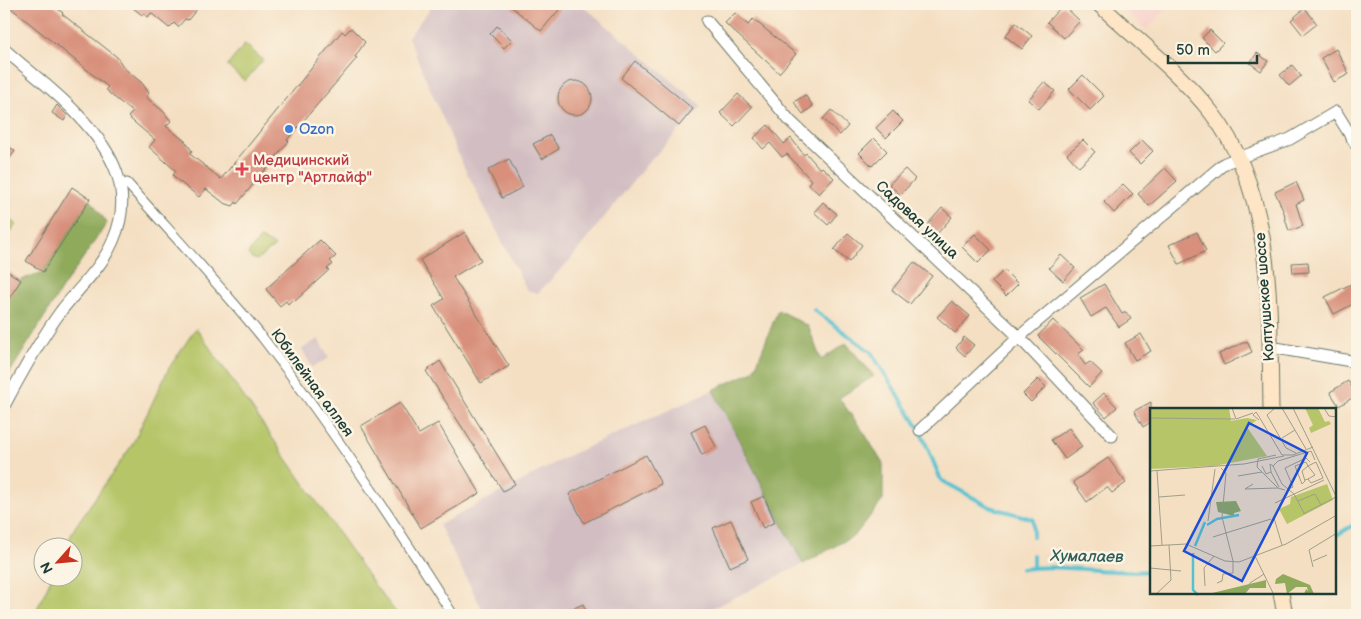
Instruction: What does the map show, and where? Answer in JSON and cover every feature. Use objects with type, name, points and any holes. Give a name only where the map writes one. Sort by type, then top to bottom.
[{"type":"main road","name":"Колтушское шоссе","points":[[1099,4],[1210,112],[1226,134],[1238,160],[1262,230],[1270,347],[1271,408]]},
{"type":"main road","points":[[1281,594],[1285,615]]},
{"type":"street","name":"Садовая улица","points":[[707,21],[790,120],[1019,337],[1112,436]]},
{"type":"street","points":[[4,49],[78,114],[106,149],[119,172],[123,202],[113,242],[101,261],[60,313],[19,377],[4,406]]},
{"type":"street","points":[[920,430],[1019,337],[1225,163],[1238,160],[1290,139],[1336,112],[1357,146]]},
{"type":"street","name":"Юбилейная аллея","points":[[127,183],[224,293],[295,381],[366,481],[453,615]]},
{"type":"street","points":[[1270,347],[1357,362]]},
{"type":"shaded area","points":[[434,4],[581,4],[702,106],[647,164],[570,260],[538,293],[527,290],[462,163],[408,37]]},
{"type":"shaded area","points":[[1119,4],[1171,4],[1146,30]]},
{"type":"shaded area","points":[[318,339],[329,358],[312,367],[302,349]]},
{"type":"shaded area","points":[[713,390],[803,564],[699,615],[485,615],[439,525],[572,454]]},
{"type":"green space","points":[[245,44],[263,60],[245,81],[227,66]]},
{"type":"green space","points":[[90,199],[107,223],[61,290],[4,382],[4,306],[21,280],[43,272]]},
{"type":"green space","points":[[4,216],[16,224],[4,242]]},
{"type":"green space","points":[[260,238],[275,246],[257,260],[251,258],[248,254]]},
{"type":"green space","points":[[778,310],[808,326],[821,360],[846,343],[874,376],[839,398],[865,434],[883,464],[883,500],[855,535],[803,564],[713,390],[754,371]]},
{"type":"green space","points":[[196,328],[373,583],[398,615],[34,615],[48,586],[82,586],[82,536],[71,536],[132,445],[169,368]]},
{"type":"green space","points":[[4,604],[24,615],[4,615]]},
{"type":"building","points":[[6,4],[52,4],[117,57],[124,68],[142,83],[149,93],[146,97],[164,112],[171,121],[166,126],[185,141],[192,151],[190,154],[221,179],[342,31],[345,34],[351,28],[365,42],[355,57],[357,58],[287,140],[289,141],[237,204],[236,202],[233,206],[224,203],[206,189],[199,197],[176,179],[173,175],[176,171],[149,147],[155,140],[128,117],[133,112],[110,94],[106,89],[108,87]]},
{"type":"building","points":[[128,4],[201,4],[188,20],[185,19],[178,27],[174,23],[169,28],[151,13],[148,17],[144,14],[142,15]]},
{"type":"building","points":[[508,4],[564,4],[541,31]]},
{"type":"building","points":[[1063,5],[1080,21],[1064,38],[1047,22]]},
{"type":"building","points":[[1305,8],[1317,24],[1303,35],[1291,20]]},
{"type":"building","points":[[735,13],[748,25],[753,19],[796,54],[779,73],[725,23]]},
{"type":"building","points":[[1016,23],[1032,36],[1022,49],[1005,36]]},
{"type":"building","points":[[497,26],[512,40],[504,48],[490,34]]},
{"type":"building","points":[[1210,30],[1223,43],[1215,51],[1202,38]]},
{"type":"building","points":[[1336,49],[1349,74],[1334,82],[1321,58]]},
{"type":"building","points":[[1257,53],[1268,61],[1261,71],[1250,63]]},
{"type":"building","points":[[635,61],[693,109],[679,126],[621,78]]},
{"type":"building","points":[[1292,65],[1301,76],[1289,86],[1280,75]]},
{"type":"building","points":[[1083,75],[1104,96],[1090,110],[1069,89]]},
{"type":"building","points":[[575,81],[582,82],[587,86],[591,91],[591,105],[587,110],[582,114],[575,115],[568,114],[563,110],[559,105],[558,98],[559,91],[563,86],[568,82]]},
{"type":"building","points":[[1044,82],[1055,91],[1039,109],[1028,100]]},
{"type":"building","points":[[738,94],[752,107],[734,126],[720,113]]},
{"type":"building","points":[[805,95],[813,106],[803,114],[794,102]]},
{"type":"building","points":[[57,105],[67,115],[64,121],[52,113]]},
{"type":"building","points":[[831,110],[848,126],[840,135],[823,119]]},
{"type":"building","points":[[893,111],[903,121],[886,138],[876,128]]},
{"type":"building","points":[[768,125],[784,144],[791,138],[804,155],[806,153],[820,169],[822,167],[834,178],[819,194],[808,184],[811,180],[787,154],[782,157],[770,143],[763,149],[754,138]]},
{"type":"building","points":[[550,135],[559,149],[542,159],[533,144]]},
{"type":"building","points":[[874,138],[887,151],[872,166],[859,153]]},
{"type":"building","points":[[1083,140],[1095,152],[1079,167],[1067,154]]},
{"type":"building","points":[[1142,140],[1153,151],[1140,164],[1129,153]]},
{"type":"building","points":[[4,143],[15,151],[4,167]]},
{"type":"building","points":[[509,159],[523,187],[502,198],[488,170]]},
{"type":"building","points":[[1165,168],[1177,181],[1149,206],[1138,194]]},
{"type":"building","points":[[905,169],[915,179],[900,195],[889,184]]},
{"type":"building","points":[[1296,182],[1304,200],[1296,204],[1303,226],[1289,231],[1285,215],[1275,192]]},
{"type":"building","points":[[1123,184],[1133,194],[1114,213],[1104,202]]},
{"type":"building","points":[[72,187],[90,199],[43,272],[26,261]]},
{"type":"building","points":[[823,202],[837,214],[828,225],[814,212]]},
{"type":"building","points":[[942,208],[952,217],[937,234],[927,225]]},
{"type":"building","points":[[465,232],[481,260],[453,277],[509,366],[481,383],[433,306],[444,299],[420,260]]},
{"type":"building","points":[[1197,232],[1206,251],[1179,264],[1169,245]]},
{"type":"building","points":[[848,233],[862,245],[849,262],[834,250]]},
{"type":"building","points":[[975,234],[991,250],[978,263],[962,247]]},
{"type":"building","points":[[320,240],[336,256],[330,261],[333,264],[327,269],[329,270],[294,302],[292,300],[288,304],[286,301],[280,306],[266,289]]},
{"type":"building","points":[[1061,255],[1075,268],[1063,281],[1049,268]]},
{"type":"building","points":[[914,262],[932,276],[910,304],[892,290]]},
{"type":"building","points":[[1308,262],[1309,272],[1293,273],[1292,263]]},
{"type":"building","points":[[4,269],[21,280],[4,306]]},
{"type":"building","points":[[1004,270],[1018,284],[1006,296],[992,282]]},
{"type":"building","points":[[1357,281],[1357,302],[1334,314],[1325,297]]},
{"type":"building","points":[[1104,284],[1122,314],[1126,312],[1131,319],[1119,327],[1106,308],[1091,317],[1080,298]]},
{"type":"building","points":[[952,301],[970,316],[955,333],[937,317]]},
{"type":"building","points":[[1053,320],[1084,350],[1078,354],[1085,365],[1090,362],[1102,373],[1089,387],[1038,336]]},
{"type":"building","points":[[1141,334],[1151,351],[1135,360],[1125,343]]},
{"type":"building","points":[[964,337],[974,345],[965,356],[956,348]]},
{"type":"building","points":[[1247,341],[1252,352],[1224,365],[1219,354]]},
{"type":"building","points":[[440,361],[515,484],[503,491],[426,371]]},
{"type":"building","points":[[1038,379],[1046,387],[1031,402],[1023,394]]},
{"type":"building","points":[[1348,381],[1357,395],[1339,406],[1330,392]]},
{"type":"building","points":[[1104,393],[1117,407],[1106,417],[1093,403]]},
{"type":"building","points":[[1151,402],[1150,423],[1143,427],[1134,411]]},
{"type":"building","points":[[400,403],[419,434],[438,423],[480,493],[421,528],[361,426]]},
{"type":"building","points":[[705,425],[716,447],[702,455],[691,432]]},
{"type":"building","points":[[1069,428],[1082,447],[1065,459],[1051,440]]},
{"type":"building","points":[[646,455],[661,484],[584,523],[569,494]]},
{"type":"building","points":[[1108,458],[1126,483],[1112,493],[1107,487],[1087,502],[1073,482]]},
{"type":"building","points":[[764,496],[775,522],[763,528],[751,502]]},
{"type":"building","points":[[731,520],[748,559],[730,567],[713,528]]},
{"type":"building","points":[[583,604],[588,615],[558,615]]},
{"type":"waterway","points":[[814,310],[871,352],[920,430],[941,480],[990,507],[1033,519],[1033,537]]},
{"type":"waterway","name":"Хумалаев","points":[[1336,535],[1357,523]]},
{"type":"waterway","points":[[1033,555],[1033,567]]},
{"type":"waterway","name":"Хумалаев","points":[[1022,569],[1054,567],[1119,572],[1150,571]]},
{"type":"place","name":"Ozon","points":[[289,129]]},
{"type":"place","name":"Медицинский центр \"Артлайф\"","points":[[242,169]]}]
